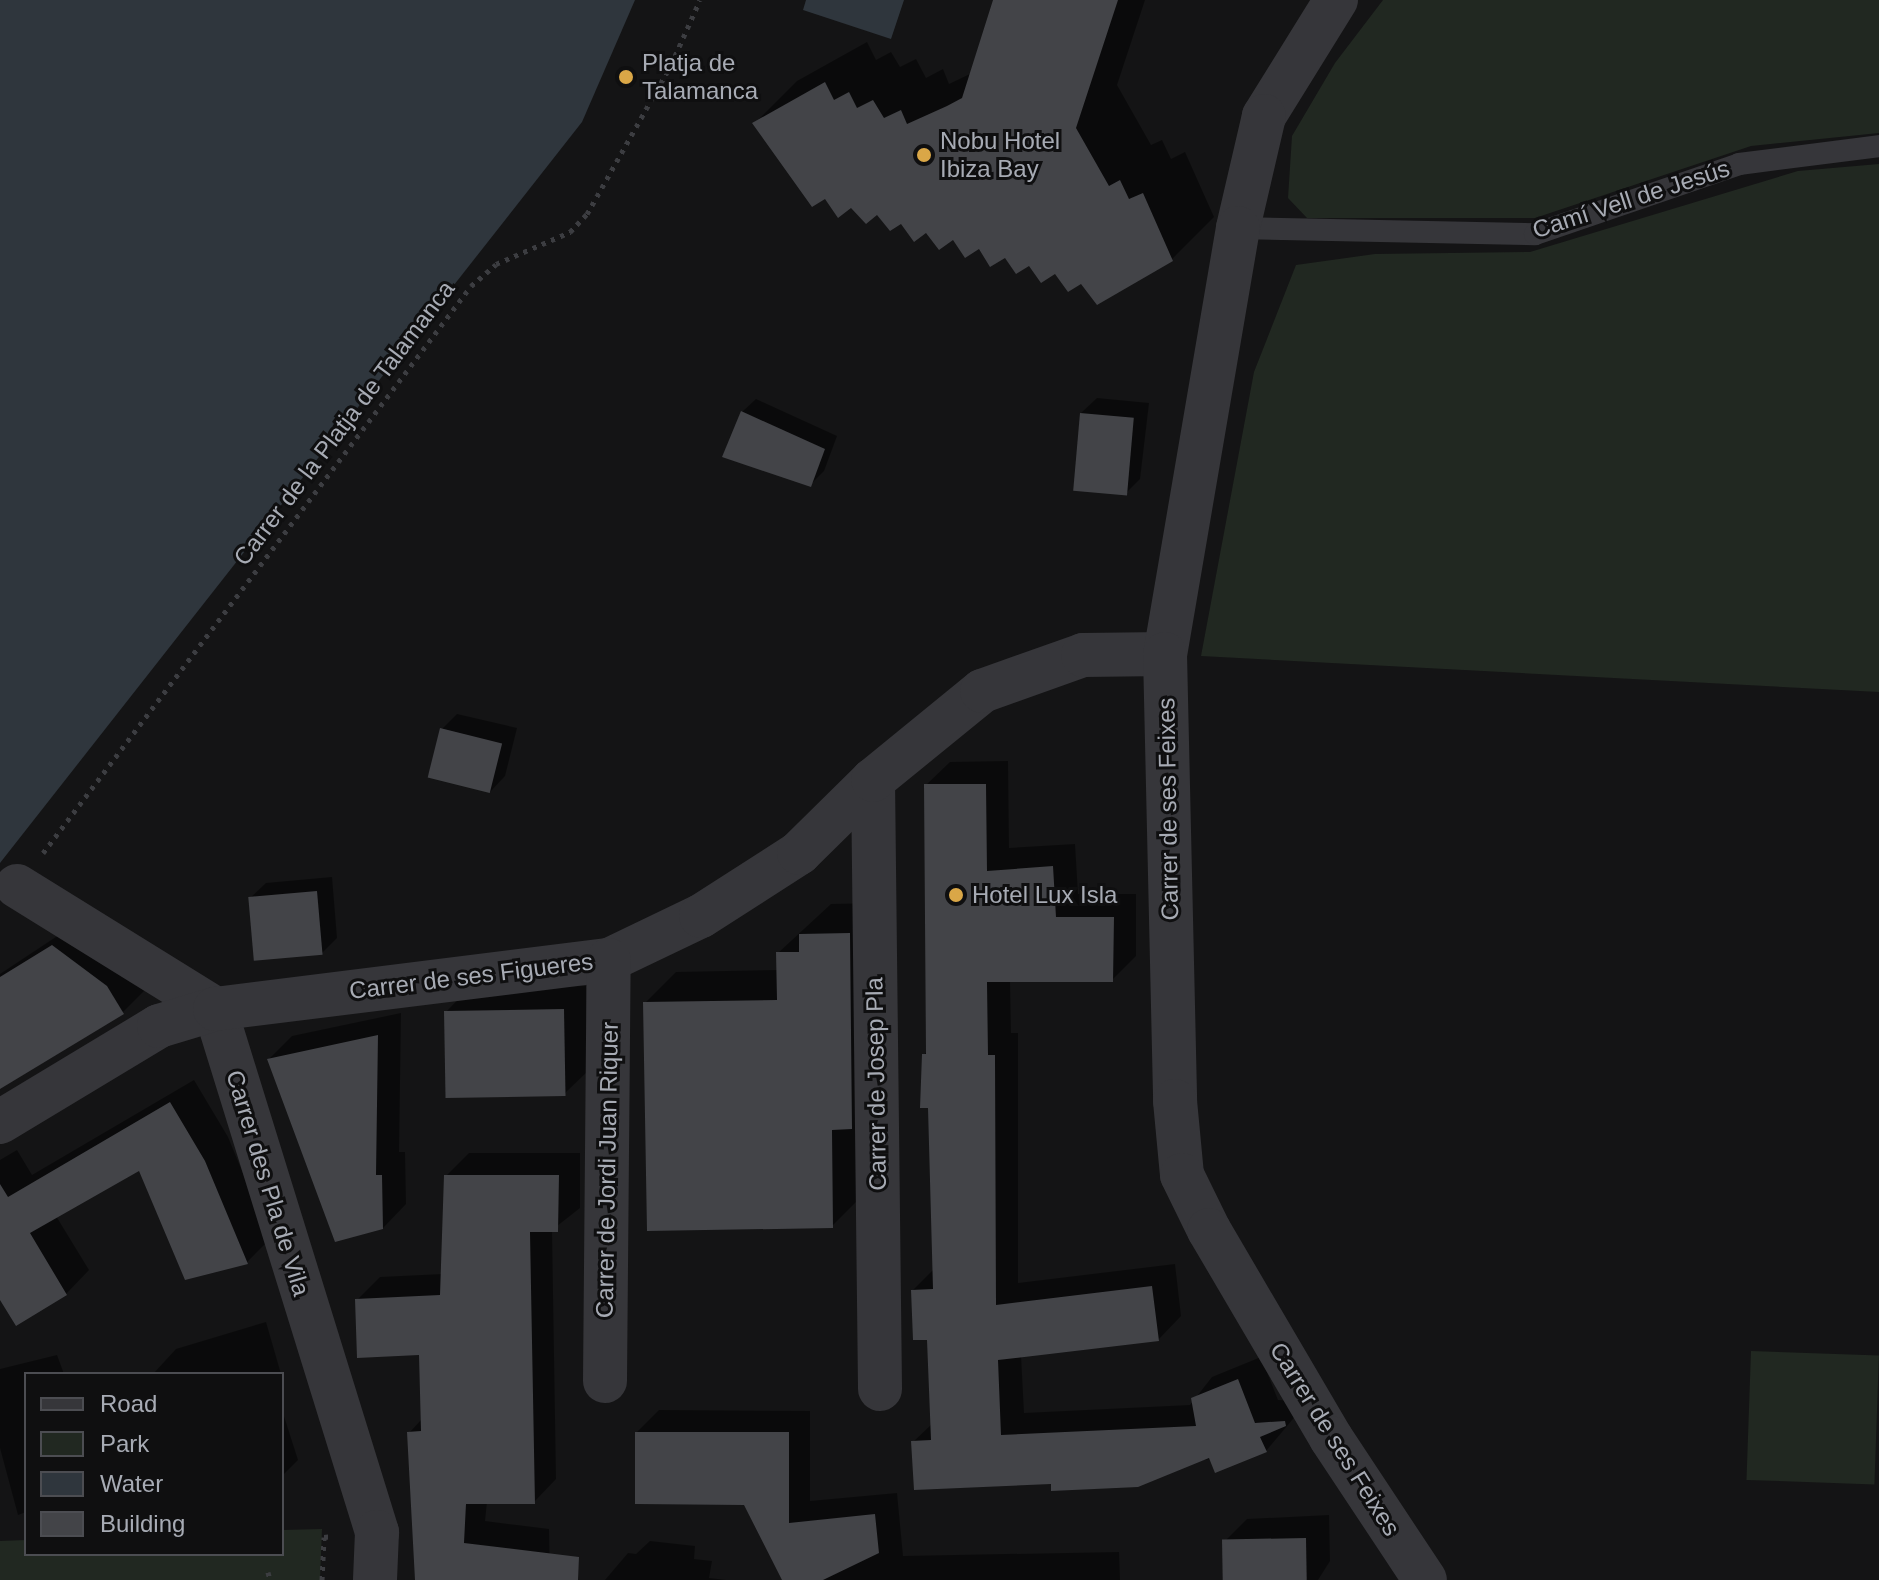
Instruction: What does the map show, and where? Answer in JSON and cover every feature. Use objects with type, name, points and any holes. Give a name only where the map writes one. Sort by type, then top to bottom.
[{"type":"street","name":"Carrer de ses Feixes","points":[[1336,0],[1264,116],[1238,228],[1165,654],[1175,1101],[1182,1175],[1323,1425],[1425,1580]]},
{"type":"street","name":"Carrer de ses Figueres","points":[[0,1122],[159,1026],[215,1009],[609,960],[701,916],[799,853],[873,780],[982,691],[1083,655],[1165,654]]},
{"type":"street","name":"Carrer de Josep Pla","points":[[873,780],[880,1389]]},
{"type":"street","points":[[17,886],[215,1009]]},
{"type":"street","name":"Carrer de Jordi Juan Riquer","points":[[605,1381],[609,960]]},
{"type":"street","name":"Carrer des Pla de Vila","points":[[215,1009],[377,1532],[375,1580]]},
{"type":"lane","name":"Camí Vell de Jesús","points":[[1238,228],[1535,234],[1739,164],[1879,146]]},
{"type":"path","name":"Carrer de la Platja de Talamanca","points":[[17,886],[471,286],[496,264],[570,232],[587,214],[671,65],[700,0]]},
{"type":"path","points":[[268,1572],[270,1580]]},
{"type":"green space","points":[[1383,0],[1879,0],[1879,133],[1751,146],[1535,218],[1307,218],[1288,198],[1292,136],[1335,63]]},
{"type":"green space","points":[[1879,164],[1879,692],[1201,656],[1254,372],[1296,265],[1375,254],[1530,252],[1798,171]]},
{"type":"green space","points":[[1751,1351],[1879,1355],[1874,1484],[1746,1480]]},
{"type":"green space","points":[[322,1529],[320,1580],[0,1580],[0,1541],[24,1540],[24,1556],[284,1556],[284,1530]]},
{"type":"water","points":[[0,0],[635,0],[582,122],[0,863]]},
{"type":"water","points":[[806,0],[904,0],[891,39],[803,10]]},
{"type":"building","points":[[993,0],[1118,0],[1076,128],[1109,186],[1120,180],[1129,199],[1143,193],[1173,261],[1097,305],[1081,284],[1068,292],[1055,274],[1041,283],[1029,266],[1016,274],[1005,258],[990,267],[979,249],[965,258],[953,240],[939,250],[926,233],[914,242],[901,224],[890,231],[877,215],[866,224],[851,208],[838,218],[825,199],[812,207],[752,123],[825,82],[834,100],[849,92],[857,108],[873,100],[884,118],[901,110],[907,124],[947,106],[962,98]]},
{"type":"building","points":[[741,411],[825,449],[811,487],[722,457]]},
{"type":"building","points":[[1080,413],[1134,418],[1127,495],[1073,491]]},
{"type":"building","points":[[440,728],[502,743],[490,793],[428,777]]},
{"type":"building","points":[[924,784],[986,784],[987,871],[1053,866],[1056,917],[1114,917],[1113,982],[987,982],[988,1055],[995,1055],[996,1305],[1152,1286],[1159,1341],[998,1360],[1001,1435],[1196,1426],[1191,1398],[1238,1379],[1255,1423],[1285,1421],[1286,1426],[1260,1437],[1267,1452],[1215,1473],[1209,1458],[1138,1487],[1051,1491],[1051,1484],[914,1490],[911,1441],[931,1440],[927,1340],[913,1340],[911,1290],[933,1289],[928,1108],[920,1108],[922,1054],[926,1054]]},
{"type":"building","points":[[317,891],[323,955],[254,961],[248,897]]},
{"type":"building","points":[[850,933],[852,1129],[832,1130],[833,1228],[647,1231],[643,1002],[777,1000],[776,952],[799,952],[799,934]]},
{"type":"building","points":[[52,945],[107,986],[124,1014],[0,1089],[0,977]]},
{"type":"building","points":[[564,1009],[566,1096],[446,1098],[444,1011]]},
{"type":"building","points":[[378,1035],[376,1175],[382,1175],[383,1229],[335,1242],[267,1059]]},
{"type":"building","points":[[170,1102],[205,1161],[248,1264],[185,1280],[139,1171],[30,1233],[67,1295],[16,1326],[0,1300],[0,1184],[8,1197]]},
{"type":"building","points":[[444,1175],[559,1175],[558,1232],[530,1232],[535,1504],[466,1504],[464,1543],[579,1557],[578,1580],[415,1580],[407,1432],[421,1431],[419,1355],[357,1358],[355,1299],[440,1295]]},
{"type":"building","points":[[635,1432],[789,1432],[789,1523],[875,1514],[879,1553],[823,1580],[782,1580],[744,1505],[635,1504]]},
{"type":"building","points":[[1306,1538],[1307,1580],[1223,1580],[1222,1539]]},
{"type":"place","name":"Platja de Talamanca","points":[[626,77]]},
{"type":"place","name":"Nobu Hotel Ibiza Bay","points":[[924,155]]},
{"type":"place","name":"Hotel Lux Isla","points":[[956,895]]}]
